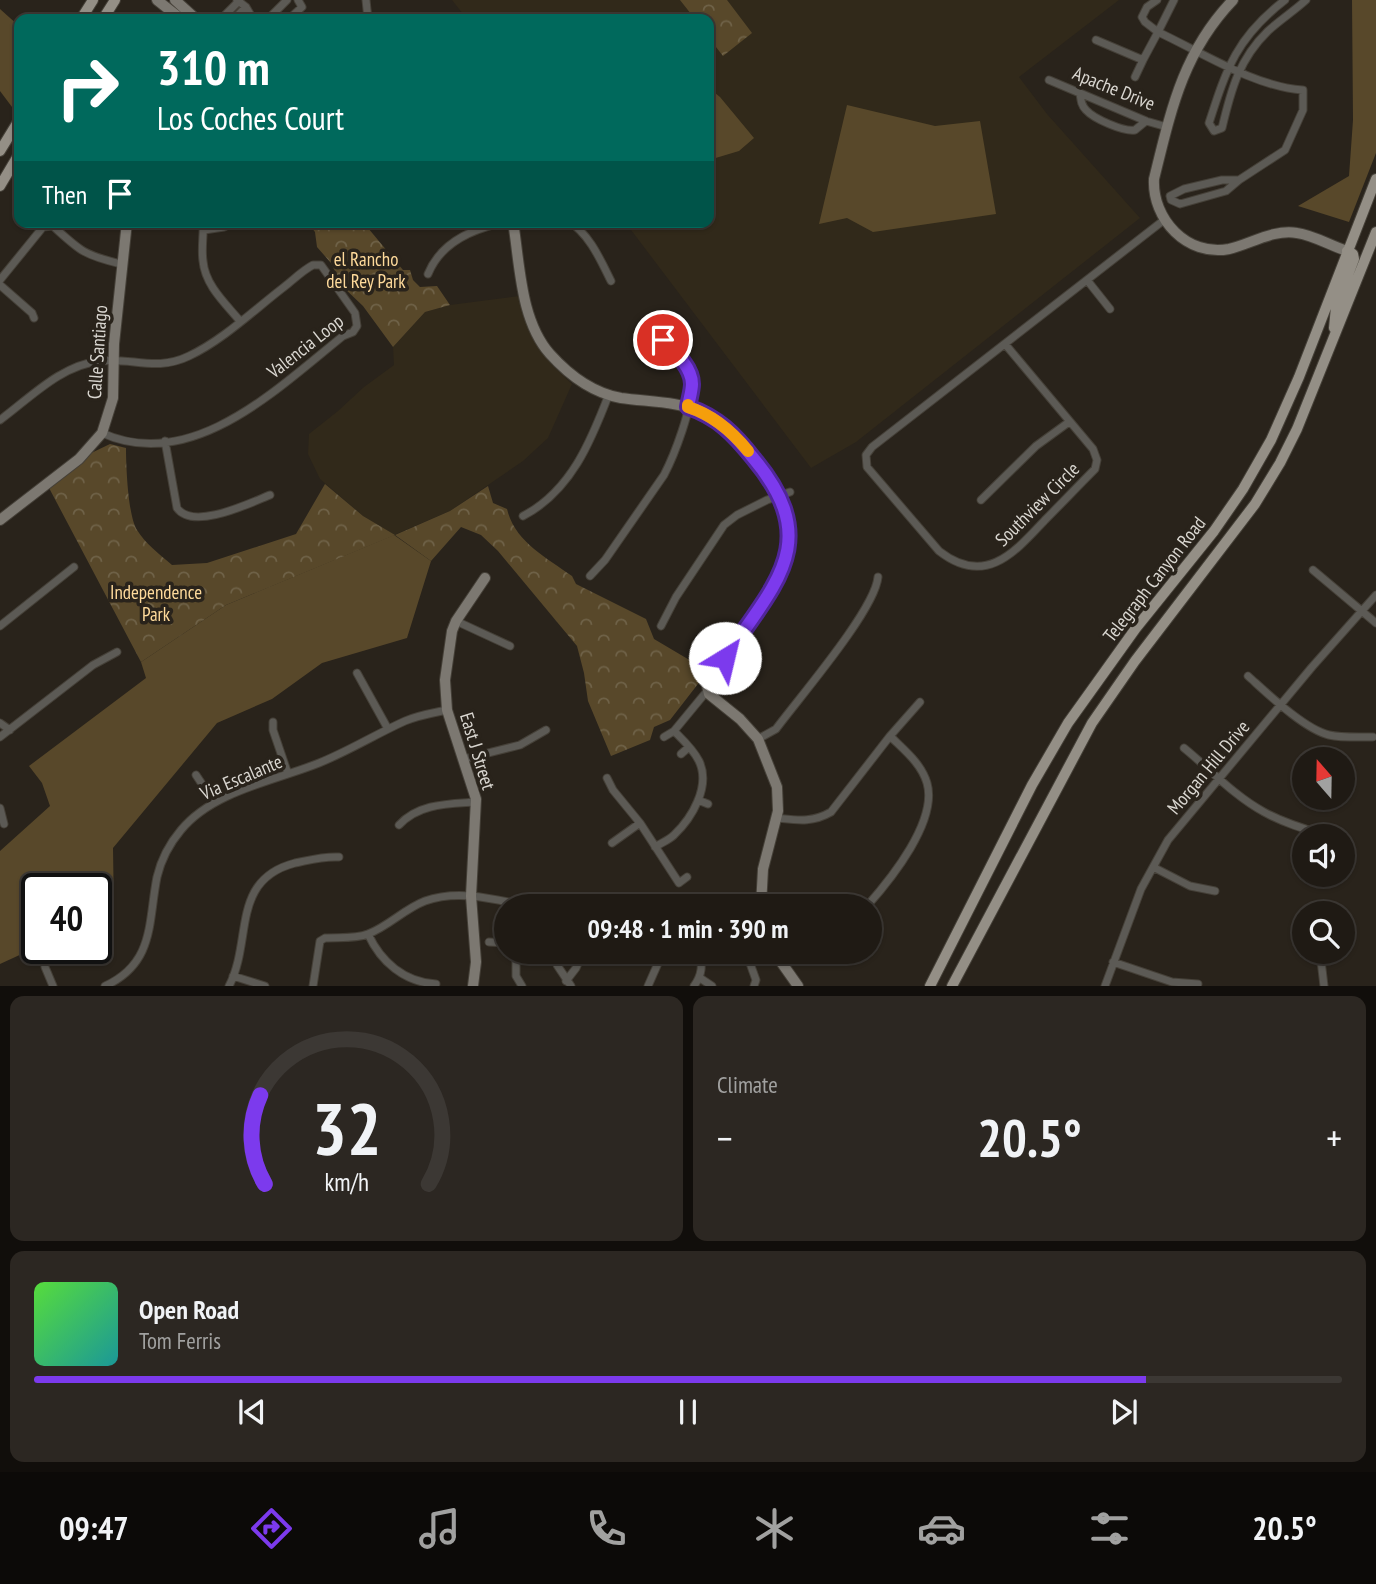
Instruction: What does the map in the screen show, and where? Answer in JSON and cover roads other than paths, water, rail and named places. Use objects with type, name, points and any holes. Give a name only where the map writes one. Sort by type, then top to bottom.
[{"type":"main road","points":[[0,151],[14,128]]},
{"type":"main road","points":[[0,186],[14,163]]},
{"type":"main road","name":"Telegraph Canyon Road","points":[[930,985],[1032,785],[1068,723],[1136,628],[1214,531],[1255,469],[1299,377],[1376,179]]},
{"type":"main road","name":"Telegraph Canyon Road","points":[[952,985],[1092,723],[1135,661],[1255,504],[1297,429],[1376,232]]},
{"type":"main road","points":[[1334,338],[1336,307],[1354,259],[1353,254],[1347,251]]},
{"type":"street","points":[[157,0],[175,14]]},
{"type":"street","points":[[174,0],[190,14]]},
{"type":"street","points":[[273,14],[287,0]]},
{"type":"street","points":[[1157,0],[1147,7],[1142,16],[1145,22],[1158,32],[1285,89],[1303,90],[1303,110],[1285,150],[1226,191],[1180,204],[1171,200],[1170,196],[1184,189],[1222,180],[1239,180]]},
{"type":"street","name":"Apache Drive","points":[[1096,40],[1143,60],[1174,0]]},
{"type":"street","name":"Apache Drive","points":[[1164,220],[1154,186],[1181,79],[1195,50],[1215,19],[1233,0]]},
{"type":"street","points":[[1285,0],[1254,26],[1237,49],[1209,123],[1214,131],[1222,128],[1238,70],[1266,33],[1307,0]]},
{"type":"street","points":[[226,14],[238,1],[250,14]]},
{"type":"street","points":[[238,14],[246,7]]},
{"type":"street","points":[[1135,76],[1143,60]]},
{"type":"street","name":"Apache Drive","points":[[1049,80],[1146,121],[1167,127]]},
{"type":"street","points":[[1080,93],[1081,103],[1090,113],[1124,130],[1135,130],[1146,121]]},
{"type":"street","points":[[1005,344],[1164,220],[1174,232],[1187,241],[1219,250],[1274,234],[1297,233],[1347,251]]},
{"type":"street","points":[[34,318],[0,282],[43,228]]},
{"type":"street","points":[[55,228],[90,257],[121,264]]},
{"type":"street","name":"Calle Santiago","points":[[0,520],[79,459],[102,433],[113,398],[121,264],[126,228]]},
{"type":"street","points":[[203,228],[203,261],[206,275],[212,288],[240,321]]},
{"type":"street","points":[[428,274],[437,258],[466,233],[478,228]]},
{"type":"street","points":[[514,228],[526,305],[533,324],[546,349],[570,373],[609,394],[703,412],[725,426],[785,494],[790,527],[789,547],[778,579],[709,682],[707,691],[674,731],[664,737]]},
{"type":"street","points":[[578,228],[593,247],[611,281]]},
{"type":"street","name":"Valencia Loop","points":[[0,421],[62,374],[86,363],[114,360],[147,365],[177,361],[205,347],[313,265],[321,265],[357,320],[352,332],[343,336],[248,410],[211,430],[165,442],[123,440],[102,433]]},
{"type":"street","points":[[1087,279],[1110,309]]},
{"type":"street","points":[[590,576],[605,560],[664,475],[674,453],[688,407],[692,385],[690,375],[672,349],[652,334]]},
{"type":"street","name":"Southview Circle","points":[[1005,344],[1095,453],[1097,460],[1095,469],[1011,555],[984,565],[962,564],[939,551],[867,467],[866,455],[872,447],[1005,344]]},
{"type":"street","points":[[523,516],[556,491],[579,460],[592,438],[609,394]]},
{"type":"street","points":[[981,500],[1035,446],[1069,422]]},
{"type":"street","points":[[165,442],[177,508],[181,513],[190,517],[221,514],[270,495]]},
{"type":"street","points":[[661,626],[676,597],[724,525],[740,513],[785,494]]},
{"type":"street","points":[[0,626],[74,567]]},
{"type":"street","points":[[1313,570],[1376,623]]},
{"type":"street","points":[[758,739],[776,729],[866,609],[878,577]]},
{"type":"street","name":"East J Street","points":[[472,985],[476,962],[471,896],[476,802],[447,710],[445,680],[456,621],[485,578]]},
{"type":"street","name":"Morgan Hill Drive","points":[[1105,985],[1141,888],[1168,840],[1376,595]]},
{"type":"street","points":[[456,621],[510,646]]},
{"type":"street","points":[[0,737],[93,665],[117,652]]},
{"type":"street","points":[[357,673],[388,729]]},
{"type":"street","points":[[1248,676],[1317,730],[1327,734],[1373,737]]},
{"type":"street","points":[[707,691],[758,739],[777,788],[776,818],[763,869],[762,894]]},
{"type":"street","points":[[776,818],[807,821],[831,812],[920,702]]},
{"type":"street","name":"Via Escalante","points":[[105,985],[128,971],[143,951],[149,933],[157,876],[169,846],[190,820],[214,802],[319,763],[415,717],[447,710]]},
{"type":"street","points":[[273,722],[273,730],[288,774]]},
{"type":"street","points":[[0,723],[10,730]]},
{"type":"street","points":[[464,759],[520,745],[546,730]]},
{"type":"street","points":[[655,847],[674,836],[694,810],[702,790],[703,775],[700,763],[674,731]]},
{"type":"street","points":[[877,894],[920,831],[929,807],[926,781],[918,765],[890,736]]},
{"type":"street","points":[[681,754],[689,747]]},
{"type":"street","points":[[1184,748],[1219,779],[1262,811],[1292,826]]},
{"type":"street","points":[[196,775],[214,802]]},
{"type":"street","points":[[607,778],[612,790],[640,823],[679,883],[687,877]]},
{"type":"street","points":[[698,800],[708,804]]},
{"type":"street","points":[[399,825],[405,818],[430,806],[476,802]]},
{"type":"street","points":[[0,808],[4,824]]},
{"type":"street","points":[[612,843],[640,823]]},
{"type":"street","points":[[229,985],[249,901],[259,884],[271,874],[290,865],[324,856],[339,857]]},
{"type":"street","points":[[1153,867],[1190,886],[1215,891]]},
{"type":"street","points":[[313,985],[320,941],[325,938],[368,934],[406,910],[427,901],[471,896],[494,898]]},
{"type":"street","points":[[368,934],[378,953],[392,968],[428,984],[436,984]]},
{"type":"street","points":[[489,942],[494,942]]},
{"type":"street","points":[[1113,962],[1172,982],[1198,984]]},
{"type":"street","points":[[516,964],[516,976],[522,985]]},
{"type":"street","points":[[557,964],[568,983]]},
{"type":"street","points":[[568,983],[578,964]]},
{"type":"street","points":[[648,985],[658,964]]},
{"type":"street","points":[[694,985],[700,978],[701,964]]},
{"type":"street","points":[[750,964],[756,980],[754,985]]},
{"type":"street","points":[[783,964],[798,985]]},
{"type":"street","points":[[1321,964],[1324,985]]},
{"type":"street","points":[[45,967],[53,985]]},
{"type":"street","points":[[233,976],[265,985]]},
{"type":"street","points":[[700,978],[712,985]]},
{"type":"park label","name":"el Rancho del Rey Park","points":[[366,270]]},
{"type":"park label","name":"Independence Park","points":[[156,603]]}]
